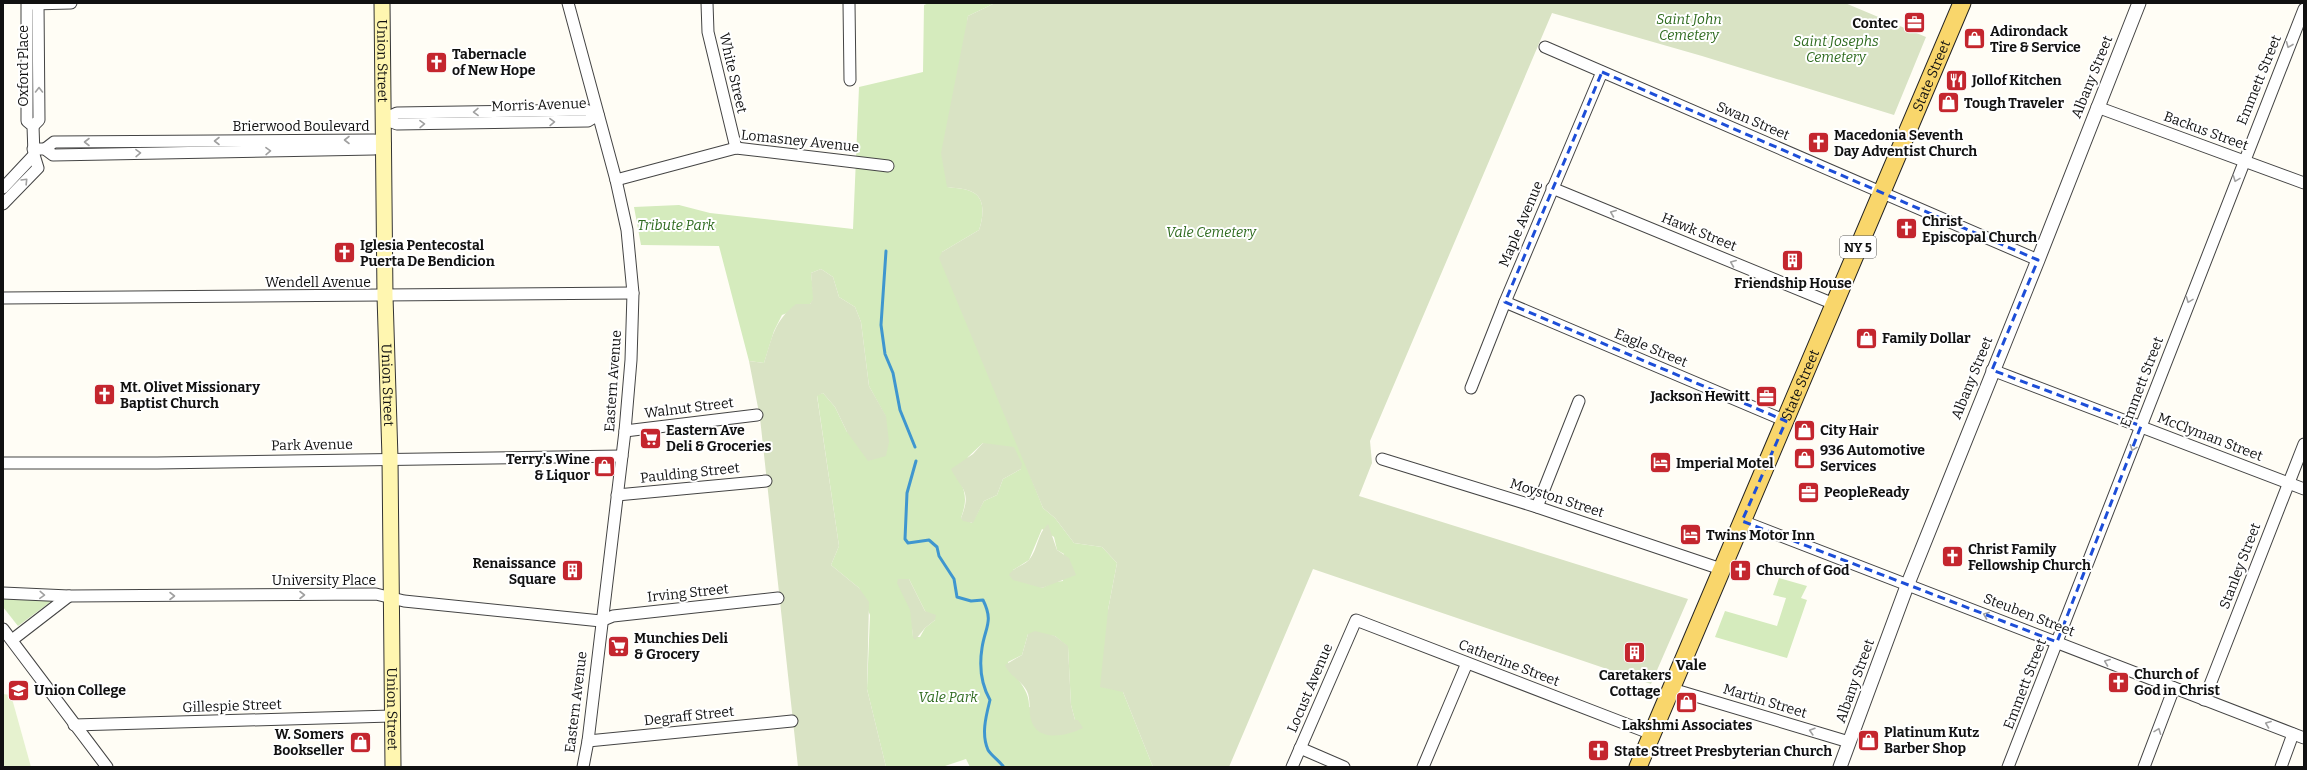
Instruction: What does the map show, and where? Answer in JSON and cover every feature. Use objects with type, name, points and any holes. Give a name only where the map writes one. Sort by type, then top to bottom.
[{"type":"main road","name":"Union Street","points":[[382,3],[385,144],[385,296],[390,458],[391,716],[393,767]]},
{"type":"main road","name":"State Street","points":[[1638,767],[1962,3]]},
{"type":"street","points":[[33,3],[71,3]]},
{"type":"street","name":"Oxford Place","points":[[3,204],[38,168],[33,126],[27,121],[33,3]]},
{"type":"street","name":"Eastern Avenue","points":[[568,3],[616,180],[627,230],[633,293],[631,360],[625,430],[601,621],[588,741],[583,767]]},
{"type":"street","name":"White Street","points":[[708,3],[708,32],[736,148]]},
{"type":"street","points":[[849,3],[850,80]]},
{"type":"street","name":"Albany Street","points":[[1840,767],[1907,586],[2139,3]]},
{"type":"street","name":"Emmett Street","points":[[2008,767],[2243,161],[2304,9]]},
{"type":"street","name":"Swan Street","points":[[1545,47],[2038,260]]},
{"type":"street","name":"Maple Avenue","points":[[1471,388],[1552,188],[1602,72]]},
{"type":"street","name":"Backus Street","points":[[2097,107],[2304,183]]},
{"type":"street","name":"Morris Avenue","points":[[384,119],[397,124],[588,121],[598,115]]},
{"type":"street","name":"Brierwood Boulevard","points":[[37,151],[53,155],[69,155],[374,149],[385,144]]},
{"type":"street","name":"Lomasney Avenue","points":[[616,180],[736,148],[888,166]]},
{"type":"street","points":[[3,188],[37,151]]},
{"type":"street","name":"Hawk Street","points":[[1552,188],[1834,304]]},
{"type":"street","name":"Wendell Avenue","points":[[3,298],[633,293]]},
{"type":"street","name":"Eagle Street","points":[[1505,302],[1786,421]]},
{"type":"street","name":"McClyman Street","points":[[1992,370],[2304,489]]},
{"type":"street","points":[[1537,507],[1579,401]]},
{"type":"street","name":"Walnut Street","points":[[625,430],[757,415]]},
{"type":"street","name":"Stanley Street","points":[[2204,700],[2304,444]]},
{"type":"street","name":"Park Avenue","points":[[3,463],[158,463],[390,458],[622,456]]},
{"type":"street","name":"Moyston Street","points":[[1382,459],[1537,507],[1721,570]]},
{"type":"street","name":"Paulding Street","points":[[617,495],[766,480]]},
{"type":"street","name":"Steuben Street","points":[[1742,521],[1907,586],[1920,589],[2299,736]]},
{"type":"street","name":"University Place","points":[[3,593],[69,596],[376,594],[404,601],[601,621]]},
{"type":"street","points":[[12,640],[69,596]]},
{"type":"street","name":"Irving Street","points":[[601,621],[613,616],[778,598]]},
{"type":"street","name":"Catherine Street","points":[[1356,620],[1652,734]]},
{"type":"street","name":"Locust Avenue","points":[[1292,767],[1356,620]]},
{"type":"street","points":[[3,629],[107,767]]},
{"type":"street","points":[[1423,767],[1467,663]]},
{"type":"street","points":[[2144,767],[2174,688]]},
{"type":"street","name":"Martin Street","points":[[1672,689],[1849,742]]},
{"type":"street","name":"Gillespie Street","points":[[74,725],[391,716]]},
{"type":"street","name":"Degraff Street","points":[[588,741],[792,721]]},
{"type":"street","points":[[2281,767],[2299,736]]},
{"type":"street","points":[[1300,748],[1344,767]]},
{"type":"highlighted area","points":[[1602,72],[2038,260],[1992,370],[2141,426],[2057,642],[1742,521],[1786,421],[1505,302]]},
{"type":"green space","name":"Vale Park","points":[[929,3],[995,3],[968,16],[947,187],[964,189],[975,194],[981,203],[982,220],[979,230],[942,252],[1043,508],[1055,518],[1074,543],[1102,547],[1117,563],[1108,610],[1123,692],[1153,767],[970,767],[966,759],[942,767],[886,767],[867,689],[870,615],[859,588],[831,565],[839,546],[817,395],[823,393],[835,407],[847,432],[886,417],[869,386],[861,322],[855,307],[839,297],[833,277],[821,269],[811,273],[814,299],[810,304],[782,315],[774,331],[764,363],[749,361],[719,246],[641,245],[634,207],[679,205],[710,213],[853,229],[859,87],[923,72],[924,5]],"holes":[[[983,443],[1021,469],[1003,479],[997,495],[984,501],[972,523],[961,518],[965,500],[964,491],[960,481],[968,457]],[[1042,529],[1054,537],[1057,550],[1064,554],[1063,581],[1054,582],[1042,588],[1013,570],[1029,560]],[[909,579],[925,611],[935,620],[925,628],[920,637],[913,637]],[[1028,634],[1055,636],[1068,647],[1071,705],[1075,720],[1029,707],[1027,694],[1008,662],[1022,655]]]},
{"type":"green space","name":"Vale Cemetery","points":[[995,3],[1845,3],[1926,37],[1894,115],[1702,56],[1552,13],[1370,441],[1372,463],[1359,496],[1688,599],[1651,684],[1313,569],[1229,767],[1153,767],[1123,692],[1100,687],[1108,610],[1117,563],[1102,547],[1074,543],[1055,518],[1043,508],[939,258],[942,252],[979,230],[982,220],[981,203],[975,194],[964,189],[947,187],[941,153],[968,16]]},
{"type":"green space","points":[[821,269],[833,277],[839,297],[855,307],[861,322],[869,386],[886,416],[889,442],[886,456],[868,461],[847,432],[835,407],[823,393],[817,396],[839,546],[831,565],[859,588],[869,602],[867,689],[886,767],[798,767],[760,418],[749,361],[764,363],[775,330],[783,317],[796,304],[810,304],[813,299],[811,273]]},
{"type":"green space","points":[[983,443],[1014,447],[1022,464],[1021,469],[1003,479],[997,495],[984,501],[973,523],[963,521],[961,518],[966,502],[966,496],[951,469],[973,454]]},
{"type":"green space","points":[[1048,524],[1057,550],[1069,558],[1076,575],[1042,588],[1013,580],[1009,575],[1013,570],[1029,560],[1044,528]]},
{"type":"green space","points":[[1779,578],[1807,586],[1801,598],[1807,600],[1787,658],[1715,637],[1725,611],[1777,626],[1786,598],[1773,595]]},
{"type":"green space","points":[[898,579],[909,579],[925,611],[936,615],[935,620],[925,628],[915,640],[913,637],[910,610],[897,583]]},
{"type":"green space","points":[[3,599],[53,600],[18,626],[3,607]]},
{"type":"green space","points":[[1035,631],[1055,636],[1068,646],[1071,705],[1075,720],[1078,720],[1083,728],[1067,734],[1051,735],[1044,734],[1037,730],[1033,724],[1030,715],[1027,691],[1023,685],[1009,672],[1005,665],[1022,655],[1028,634]]},
{"type":"green space","points":[[3,694],[11,695],[31,767],[3,767]]},
{"type":"waterway","points":[[886,251],[881,325],[885,354],[893,373],[900,410],[915,447]]},
{"type":"waterway","points":[[916,461],[907,493],[905,539],[908,543],[929,540],[937,547],[939,556],[954,579],[957,597],[971,601],[983,600],[988,614],[988,624],[983,641],[981,669],[983,682],[990,700],[985,725],[985,738],[988,750],[1003,766]]},
{"type":"place","name":"Contec","points":[[1914,23]]},
{"type":"place","name":"Adirondack Tire & Service","points":[[1974,39]]},
{"type":"place","name":"Tabernacle of New Hope","points":[[437,62]]},
{"type":"place","name":"Jollof Kitchen","points":[[1957,80]]},
{"type":"place","name":"Tough Traveler","points":[[1948,103]]},
{"type":"place","name":"Macedonia Seventh Day Adventist Church","points":[[1819,143]]},
{"type":"place","name":"Christ Episcopal Church","points":[[1906,229]]},
{"type":"place","name":"Iglesia Pentecostal Puerta De Bendicion","points":[[345,253]]},
{"type":"place","name":"Friendship House","points":[[1793,261]]},
{"type":"place","name":"Family Dollar","points":[[1866,338]]},
{"type":"place","name":"Mt. Olivet Missionary Baptist Church","points":[[105,395]]},
{"type":"place","name":"Jackson Hewitt","points":[[1766,396]]},
{"type":"place","name":"City Hair","points":[[1805,430]]},
{"type":"place","name":"Eastern Ave Deli & Groceries","points":[[651,438]]},
{"type":"place","name":"936 Automotive Services","points":[[1804,458]]},
{"type":"place","name":"Imperial Motel","points":[[1660,463]]},
{"type":"place","name":"Terry's Wine & Liquor","points":[[605,467]]},
{"type":"place","name":"PeopleReady","points":[[1808,492]]},
{"type":"place","name":"Twins Motor Inn","points":[[1690,535]]},
{"type":"place","name":"Christ Family Fellowship Church","points":[[1952,557]]},
{"type":"place","name":"Church of God","points":[[1741,570]]},
{"type":"place","name":"Renaissance Square","points":[[572,571]]},
{"type":"place","name":"Munchies Deli & Grocery","points":[[619,646]]},
{"type":"place","name":"Caretakers Cottage","points":[[1635,653]]},
{"type":"place","name":"Church of God in Christ","points":[[2118,682]]},
{"type":"place","name":"Union College","points":[[19,690]]},
{"type":"place","name":"Lakshmi Associates","points":[[1687,703]]},
{"type":"place","name":"Platinum Kutz Barber Shop","points":[[1868,740]]},
{"type":"place","name":"W. Somers Bookseller","points":[[360,742]]},
{"type":"place","name":"State Street Presbyterian Church","points":[[1598,751]]},
{"type":"district","name":"Vale","points":[[1691,665]]},
{"type":"park label","name":"Saint John Cemetery","points":[[1689,28]]},
{"type":"park label","name":"Saint Josephs Cemetery","points":[[1836,50]]},
{"type":"park label","name":"Tribute Park","points":[[676,225]]}]
